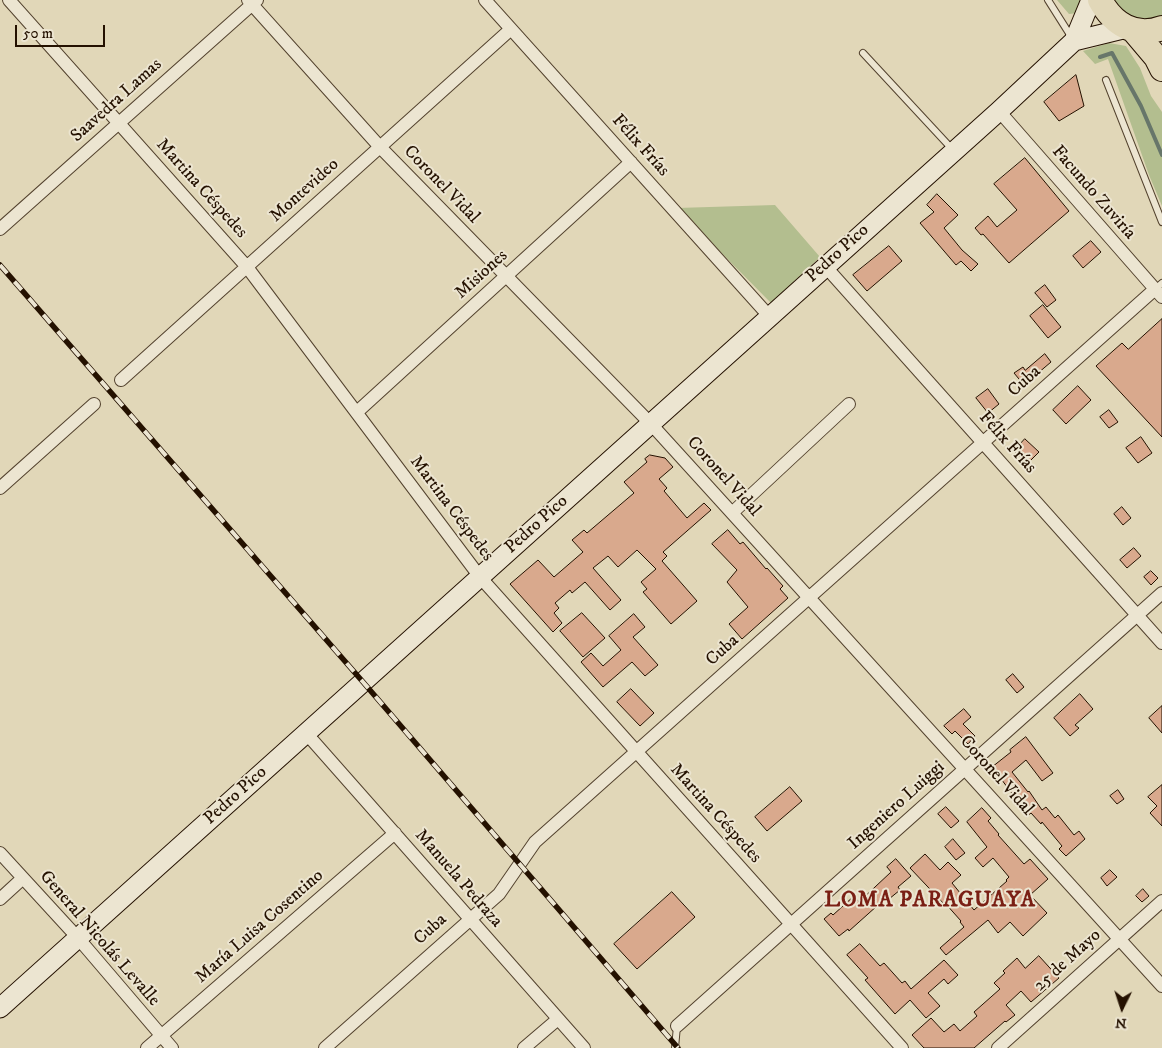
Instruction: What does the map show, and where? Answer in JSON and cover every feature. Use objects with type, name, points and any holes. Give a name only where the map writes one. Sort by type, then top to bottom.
[{"type":"highway","points":[[1100,0],[1106,11],[1116,21],[1131,29],[1156,57],[1162,68]]},
{"type":"highway","points":[[1131,29],[1155,31],[1162,28]]},
{"type":"street","name":"Martina Céspedes","points":[[8,0],[247,267],[480,577],[902,1048]]},
{"type":"street","name":"Félix Frías","points":[[485,0],[768,316]]},
{"type":"street","name":"Pedro Pico","points":[[0,1008],[651,424],[768,316],[999,111],[1074,41],[1091,0]]},
{"type":"street","name":"Saavedra Lamas","points":[[0,229],[252,1]]},
{"type":"street","name":"Coronel Vidal","points":[[252,1],[380,147],[651,424],[1162,986]]},
{"type":"street","name":"Montevideo","points":[[122,380],[512,29]]},
{"type":"street","name":"Pedro Pico","points":[[1074,41],[1131,29]]},
{"type":"street","name":"Facundo Zuviría","points":[[999,111],[1159,290]]},
{"type":"street","name":"Misiones","points":[[357,412],[631,162]]},
{"type":"street","name":"Félix Frías","points":[[825,266],[1162,643]]},
{"type":"street","name":"Cuba","points":[[325,1048],[499,894],[535,842],[983,443],[1159,290]]},
{"type":"street","points":[[0,488],[94,404]]},
{"type":"street","points":[[732,513],[849,404]]},
{"type":"street","name":"Ingeniero Luiggi","points":[[677,1026],[1162,593]]},
{"type":"street","name":"Manuela Pedraza","points":[[306,733],[584,1048]]},
{"type":"street","name":"María Luisa Cosentino","points":[[147,1048],[395,833]]},
{"type":"street","name":"General Nicolás Levalle","points":[[0,853],[78,938],[172,1048]]},
{"type":"street","points":[[0,899],[23,878]]},
{"type":"street","name":"25 de Mayo","points":[[998,1048],[1162,901]]},
{"type":"street","points":[[524,1048],[558,1018]]},
{"type":"lane","points":[[1048,0],[1074,41]]},
{"type":"lane","points":[[863,53],[954,151]]},
{"type":"lane","points":[[1106,80],[1162,222]]},
{"type":"lane","points":[[675,1048],[677,1026]]},
{"type":"green space","points":[[1057,0],[1084,0],[1078,13],[1069,14]]},
{"type":"green space","points":[[1111,0],[1162,0],[1162,15],[1154,19],[1140,20],[1128,15]]},
{"type":"green space","points":[[1109,43],[1126,46],[1140,68],[1151,96],[1162,112],[1162,206],[1149,175],[1108,59],[1095,64],[1083,51]]},
{"type":"green space","points":[[775,205],[820,257],[771,303],[677,208]]},
{"type":"building","points":[[1076,75],[1084,106],[1059,121],[1044,102]]},
{"type":"building","points":[[1025,158],[1069,211],[1009,263],[983,234],[981,235],[975,228],[988,216],[997,227],[1017,210],[994,184]]},
{"type":"building","points":[[937,194],[958,215],[944,228],[962,250],[978,264],[971,271],[961,261],[956,265],[920,223],[934,212],[927,205]]},
{"type":"building","points":[[1091,241],[1101,252],[1083,268],[1073,256]]},
{"type":"building","points":[[889,246],[902,261],[867,291],[853,275]]},
{"type":"building","points":[[1045,285],[1056,300],[1047,307],[1035,293]]},
{"type":"building","points":[[1043,305],[1061,327],[1048,338],[1030,316]]},
{"type":"building","points":[[1162,319],[1162,437],[1096,366],[1122,343],[1128,349]]},
{"type":"building","points":[[1045,354],[1051,362],[1024,385],[1014,373],[1023,367],[1025,370]]},
{"type":"building","points":[[1078,386],[1091,400],[1066,424],[1053,410]]},
{"type":"building","points":[[988,389],[999,404],[988,413],[976,398]]},
{"type":"building","points":[[1109,410],[1118,422],[1109,428],[1100,417]]},
{"type":"building","points":[[1141,437],[1152,453],[1138,463],[1126,448]]},
{"type":"building","points":[[1025,439],[1039,452],[1027,464],[1014,451]]},
{"type":"building","points":[[650,455],[665,458],[673,467],[659,479],[667,488],[664,491],[687,518],[704,503],[711,510],[663,552],[667,556],[662,561],[697,601],[671,624],[643,592],[647,589],[641,582],[656,569],[637,550],[618,567],[608,556],[593,568],[621,600],[610,610],[585,582],[572,593],[570,590],[555,603],[559,608],[554,613],[562,623],[553,632],[510,584],[538,560],[554,577],[583,552],[572,540],[584,530],[587,533],[634,493],[624,482],[647,462],[645,459]]},
{"type":"building","points":[[1122,507],[1131,518],[1123,525],[1114,514]]},
{"type":"building","points":[[728,530],[740,544],[743,542],[783,586],[780,589],[788,598],[742,639],[729,624],[748,607],[727,582],[737,570],[712,544]]},
{"type":"building","points":[[1134,548],[1141,556],[1127,568],[1120,560]]},
{"type":"building","points":[[1151,571],[1158,578],[1151,585],[1144,577]]},
{"type":"building","points":[[582,613],[605,638],[583,657],[560,631]]},
{"type":"building","points":[[634,614],[645,627],[633,637],[658,665],[645,676],[632,662],[603,687],[581,662],[591,653],[603,666],[621,650],[609,636]]},
{"type":"building","points":[[1013,674],[1024,687],[1017,693],[1006,680]]},
{"type":"building","points":[[631,689],[654,713],[640,726],[617,702]]},
{"type":"building","points":[[1080,694],[1093,709],[1075,725],[1079,728],[1070,736],[1054,718]]},
{"type":"building","points":[[1162,706],[1162,733],[1149,718]]},
{"type":"building","points":[[964,709],[971,717],[963,724],[975,736],[968,744],[955,731],[952,734],[944,726]]},
{"type":"building","points":[[1026,737],[1053,773],[1042,781],[1026,760],[1012,772],[1029,791],[1042,810],[1046,807],[1055,818],[1058,815],[1074,835],[1079,831],[1085,839],[1066,856],[1059,849],[1062,846],[1042,822],[1041,824],[1031,813],[1026,817],[1015,801],[1017,800],[992,767]]},
{"type":"building","points":[[1162,785],[1162,826],[1150,813],[1157,806],[1148,797]]},
{"type":"building","points":[[790,787],[802,801],[767,831],[755,817]]},
{"type":"building","points":[[1118,790],[1124,799],[1117,804],[1110,796]]},
{"type":"building","points":[[946,807],[959,821],[951,828],[938,814]]},
{"type":"building","points":[[982,808],[991,818],[988,821],[998,835],[1024,864],[1030,859],[1048,879],[1030,895],[1047,913],[1023,936],[1010,922],[998,933],[988,920],[946,955],[940,948],[964,927],[945,903],[910,868],[925,854],[940,870],[948,862],[961,875],[952,883],[974,910],[1007,881],[1009,877],[993,858],[983,867],[975,858],[987,847],[967,822]]},
{"type":"building","points":[[953,839],[965,853],[956,860],[945,847]]},
{"type":"building","points":[[896,859],[911,876],[898,887],[900,890],[889,899],[887,897],[849,931],[848,929],[839,936],[824,919],[831,913],[833,915],[854,896],[859,902],[891,872],[887,867]]},
{"type":"building","points":[[1110,870],[1117,877],[1107,886],[1101,878]]},
{"type":"building","points":[[1143,889],[1149,896],[1142,902],[1136,896]]},
{"type":"building","points":[[672,892],[695,917],[637,969],[614,944]]},
{"type":"building","points":[[860,944],[880,966],[884,963],[902,983],[905,981],[911,989],[944,960],[958,975],[948,984],[944,979],[928,993],[940,1006],[926,1018],[910,1000],[895,1014],[865,980],[868,978],[847,955]]},
{"type":"building","points":[[1039,956],[1059,978],[1031,1002],[1021,991],[1006,1005],[1015,1015],[1005,1021],[974,1048],[924,1048],[912,1035],[931,1018],[944,1032],[954,1024],[960,1031],[977,1016],[974,1012],[1000,989],[994,983],[1005,973],[1003,971],[1017,958],[1025,968]]},
{"type":"waterway","points":[[1100,57],[1112,53],[1141,106],[1162,155]]},
{"type":"railway","points":[[0,265],[678,1048]]},
{"type":"district","name":"LOMA PARAGUAYA","points":[[930,901]]}]
